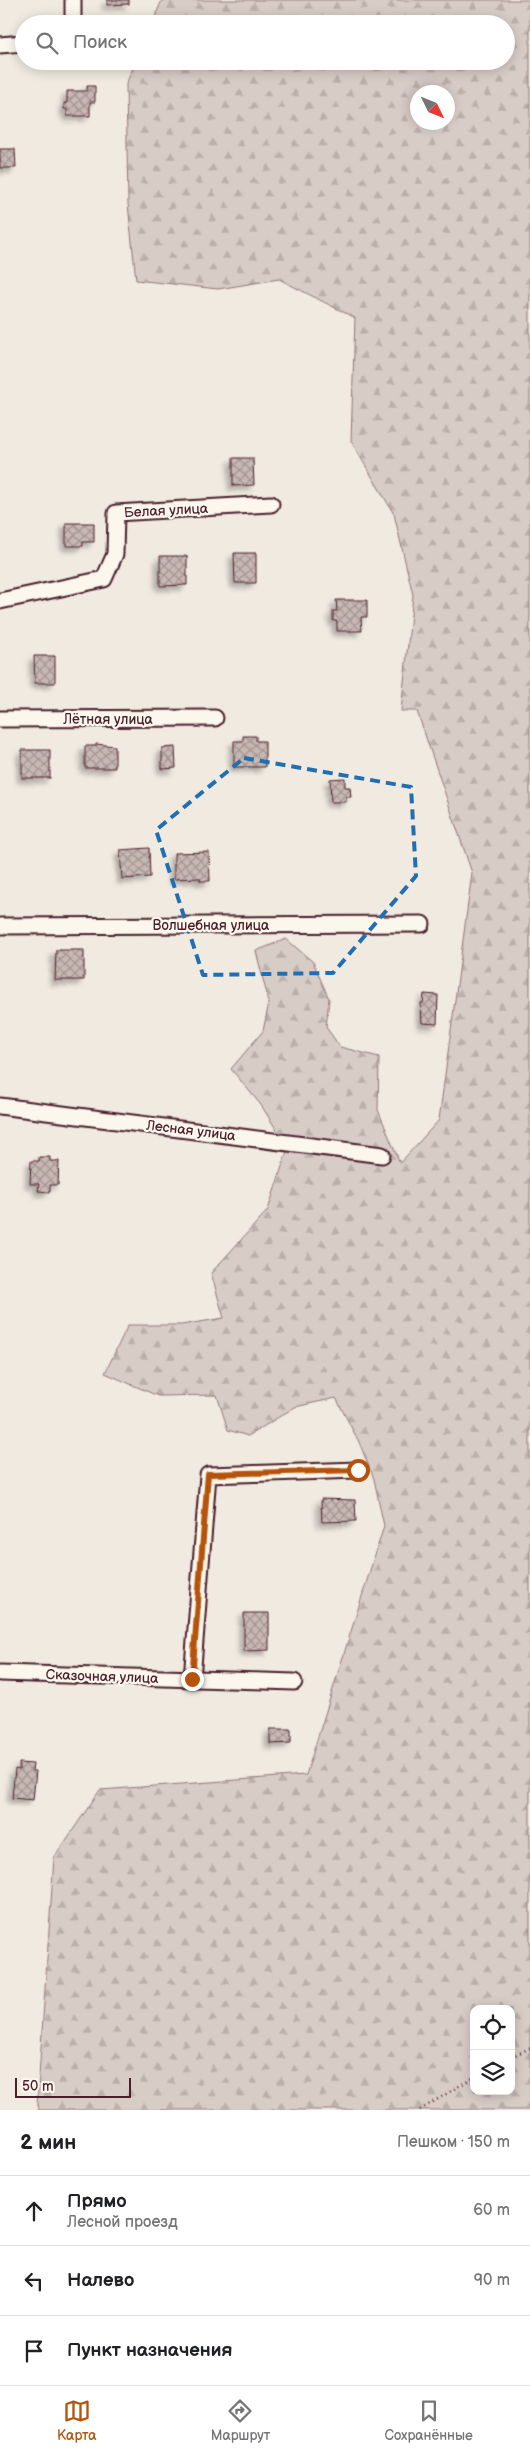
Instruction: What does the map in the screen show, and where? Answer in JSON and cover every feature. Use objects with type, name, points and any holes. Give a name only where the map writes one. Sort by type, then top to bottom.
[{"type":"street","points":[[73,0],[73,15]]},
{"type":"street","points":[[0,44],[15,43]]},
{"type":"street","name":"Белая улица","points":[[0,601],[104,579],[115,554],[116,513],[271,504]]},
{"type":"street","name":"Лётная улица","points":[[0,719],[215,718]]},
{"type":"street","name":"Волшебная улица","points":[[0,926],[422,924]]},
{"type":"street","name":"Лесная улица","points":[[0,1106],[382,1155]]},
{"type":"street","points":[[192,1679],[208,1474],[358,1470]]},
{"type":"street","name":"Сказочная улица","points":[[0,1673],[294,1682]]},
{"type":"path","points":[[515,2055],[530,2048]]},
{"type":"path","points":[[420,2110],[470,2079]]},
{"type":"highlighted area","points":[[244,758],[411,787],[416,876],[333,973],[203,975],[156,830]]},
{"type":"green space","points":[[162,0],[530,0],[530,2110],[39,2110],[37,2105],[54,1858],[100,1790],[306,1775],[384,1526],[374,1479],[359,1442],[336,1398],[295,1407],[248,1436],[228,1430],[217,1395],[158,1396],[105,1373],[128,1325],[181,1325],[224,1318],[211,1273],[268,1210],[288,1148],[261,1105],[231,1069],[263,1031],[269,1003],[256,951],[286,939],[313,962],[329,999],[326,1027],[340,1047],[379,1057],[378,1110],[400,1163],[439,1120],[472,873],[417,711],[401,711],[413,595],[394,514],[351,441],[355,318],[279,279],[218,289],[136,280],[128,204],[126,84],[132,70],[515,70],[515,15],[156,15]]},
{"type":"building","points":[[107,0],[129,0],[129,4],[107,5]]},
{"type":"building","points":[[87,86],[95,86],[95,102],[90,102],[90,116],[67,116],[67,109],[64,109],[64,103],[67,103],[67,91],[87,91]]},
{"type":"building","points":[[0,149],[15,149],[16,168],[0,168]]},
{"type":"building","points":[[233,458],[253,458],[254,485],[233,486]]},
{"type":"building","points":[[66,523],[94,523],[94,542],[83,542],[83,546],[66,546]]},
{"type":"building","points":[[234,553],[256,553],[256,583],[235,583]]},
{"type":"building","points":[[160,556],[187,556],[187,585],[160,586]]},
{"type":"building","points":[[336,600],[367,600],[367,617],[361,617],[362,631],[337,631],[337,621],[333,621],[333,611],[337,611]]},
{"type":"building","points":[[34,656],[55,656],[55,683],[35,683]]},
{"type":"building","points":[[243,736],[256,736],[256,741],[265,741],[265,767],[234,767],[234,741],[243,741]]},
{"type":"building","points":[[96,744],[115,746],[115,768],[85,768],[85,746],[96,746]]},
{"type":"building","points":[[175,747],[176,768],[162,769],[162,748]]},
{"type":"building","points":[[22,750],[50,750],[50,778],[22,778]]},
{"type":"building","points":[[345,778],[345,787],[350,787],[351,797],[346,797],[346,802],[331,802],[330,779]]},
{"type":"building","points":[[149,848],[150,877],[122,879],[120,850]]},
{"type":"building","points":[[209,852],[210,881],[200,881],[200,878],[174,879],[174,853]]},
{"type":"building","points":[[56,950],[84,950],[84,980],[55,980]]},
{"type":"building","points":[[424,994],[438,995],[437,1024],[422,1023],[421,1003],[423,1003]]},
{"type":"building","points":[[39,1157],[50,1157],[50,1161],[59,1161],[58,1185],[50,1185],[50,1192],[38,1191],[39,1184],[30,1184],[31,1161],[39,1161]]},
{"type":"building","points":[[321,1499],[355,1500],[356,1521],[322,1522]]},
{"type":"building","points":[[244,1613],[269,1613],[269,1650],[244,1651]]},
{"type":"building","points":[[270,1729],[291,1729],[291,1743],[270,1744]]},
{"type":"building","points":[[19,1763],[33,1764],[32,1771],[36,1771],[33,1800],[12,1798],[15,1769],[19,1770]]},
{"type":"route","points":[[192,1679],[208,1474],[358,1470]]}]
